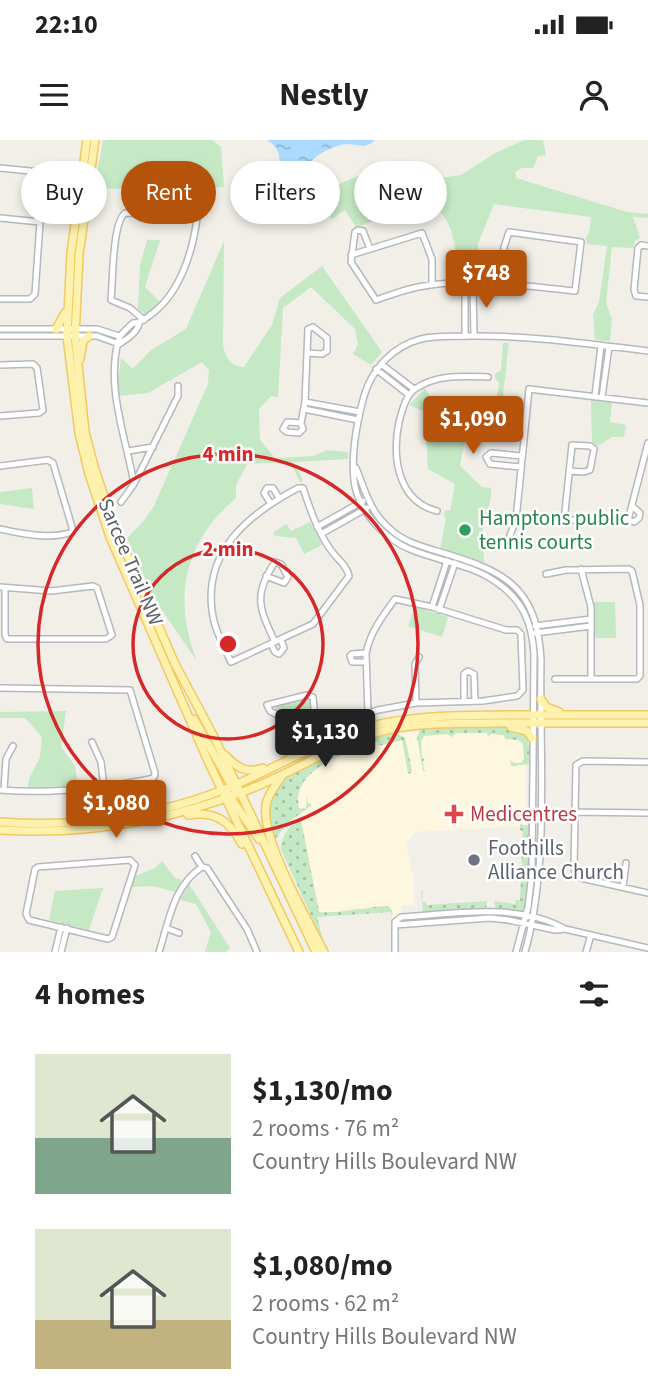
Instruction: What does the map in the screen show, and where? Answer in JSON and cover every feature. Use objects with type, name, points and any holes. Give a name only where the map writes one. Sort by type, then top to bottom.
[{"type":"main road","name":"Sarcee Trail NW","points":[[87,140],[71,253],[67,305],[79,373],[85,432],[114,525],[175,664],[220,750],[231,792],[278,908],[299,952]]},
{"type":"main road","name":"Sarcee Trail NW","points":[[95,140],[71,332],[79,433],[110,537],[208,761],[231,792]]},
{"type":"main road","points":[[56,329],[64,317],[67,305]]},
{"type":"main road","points":[[79,373],[83,341],[89,337]]},
{"type":"main road","points":[[181,698],[231,792],[269,854],[316,952]]},
{"type":"main road","points":[[541,699],[545,707],[569,715]]},
{"type":"main road","points":[[135,824],[283,774],[347,743],[390,730],[424,725],[490,723],[569,715],[648,715]]},
{"type":"main road","points":[[0,822],[40,824],[97,820],[145,813],[205,796],[231,792],[341,737],[368,727],[413,718],[648,723]]},
{"type":"main road","points":[[490,723],[524,730],[532,738]]},
{"type":"main road","points":[[0,830],[61,831],[135,824],[169,816],[231,792],[330,745],[341,737]]},
{"type":"main road","points":[[220,750],[235,765],[250,771],[291,760]]},
{"type":"main road","points":[[205,796],[212,787],[208,761]]},
{"type":"main road","points":[[283,774],[267,802],[268,829],[281,863],[324,952]]},
{"type":"main road","points":[[169,816],[204,813],[216,815],[226,821],[236,832],[278,908]]},
{"type":"street","points":[[0,168],[21,170]]},
{"type":"street","points":[[134,484],[114,382],[115,357],[119,340],[133,323],[141,322],[171,295],[195,235],[197,218],[191,214],[125,213],[121,217],[111,300],[130,308],[141,322]]},
{"type":"street","points":[[0,218],[21,220]]},
{"type":"street","points":[[0,299],[30,299],[35,295],[40,224]]},
{"type":"street","points":[[370,248],[363,231],[355,233],[353,265],[376,300],[405,290],[432,285],[503,284],[575,291],[581,242],[509,232],[504,247],[503,284]]},
{"type":"street","points":[[352,255],[422,233],[432,258],[432,285]]},
{"type":"street","points":[[648,246],[642,245],[638,248],[634,290],[636,296],[648,298]]},
{"type":"street","points":[[469,284],[474,336]]},
{"type":"street","points":[[465,336],[469,284]]},
{"type":"street","points":[[301,423],[305,402],[307,329],[313,327],[327,338],[327,351],[322,354],[307,353]]},
{"type":"street","points":[[0,329],[56,329],[89,337],[119,340]]},
{"type":"street","points":[[0,336],[97,330],[119,340]]},
{"type":"street","points":[[525,952],[539,875],[535,630],[516,601],[496,581],[394,541],[366,504],[354,479],[358,420],[368,383],[378,367],[396,350],[419,340],[465,336],[511,337],[648,351]]},
{"type":"street","points":[[599,397],[601,346]]},
{"type":"street","points":[[599,397],[608,347]]},
{"type":"street","points":[[0,365],[33,364],[37,368],[43,410],[39,413],[0,416]]},
{"type":"street","points":[[378,367],[411,392]]},
{"type":"street","points":[[437,511],[419,503],[405,489],[395,450],[402,412],[411,392],[444,377],[488,377]]},
{"type":"street","points":[[121,502],[134,484],[178,396],[178,386]]},
{"type":"street","points":[[510,535],[516,520],[529,389],[648,403]]},
{"type":"street","points":[[305,402],[360,412]]},
{"type":"street","points":[[304,409],[358,420]]},
{"type":"street","points":[[564,521],[569,471],[572,445],[590,446],[594,449],[590,470],[569,471]]},
{"type":"street","points":[[128,451],[153,446]]},
{"type":"street","points":[[628,520],[648,447]]},
{"type":"street","points":[[521,467],[490,464],[486,457],[491,453],[522,456]]},
{"type":"street","points":[[0,466],[48,460],[53,463],[72,532],[48,535],[0,529]]},
{"type":"street","points":[[271,504],[264,493],[267,488],[272,488],[279,498]]},
{"type":"street","points":[[303,488],[307,507],[317,527],[330,549],[348,569],[349,576],[319,618],[304,629],[231,662],[216,631],[211,602],[212,583],[222,551],[240,528],[279,498],[303,488]]},
{"type":"street","points":[[317,527],[366,504]]},
{"type":"street","points":[[321,534],[366,504]]},
{"type":"street","points":[[366,504],[388,528],[405,540],[504,576],[530,606],[535,630],[541,699],[532,738],[532,873],[525,920],[516,952]]},
{"type":"street","points":[[516,520],[634,522],[640,513],[632,506]]},
{"type":"street","points":[[436,609],[453,556]]},
{"type":"street","points":[[546,574],[581,569],[629,569],[632,571],[640,606],[640,676],[637,679],[555,679]]},
{"type":"street","points":[[581,569],[591,607],[591,679]]},
{"type":"street","points":[[266,576],[261,586],[262,611],[276,642]]},
{"type":"street","points":[[93,586],[97,588],[112,635],[106,639],[7,639],[3,587],[51,591],[93,586]]},
{"type":"street","points":[[320,730],[313,697],[307,695],[267,705],[270,711],[312,734],[368,713],[416,703],[464,702],[517,696],[523,690],[521,634],[517,630],[506,630],[395,598],[370,635],[366,653],[368,713]]},
{"type":"street","points":[[487,625],[490,617]]},
{"type":"street","points":[[535,630],[591,623]]},
{"type":"street","points":[[366,653],[352,653],[350,656],[352,662],[366,662]]},
{"type":"street","points":[[416,703],[415,664],[419,657]]},
{"type":"street","points":[[464,702],[464,674],[468,671],[474,674],[475,701]]},
{"type":"street","points":[[0,688],[130,690],[153,764],[154,777],[104,787],[57,792],[2,790],[6,759],[13,746]]},
{"type":"street","points":[[92,741],[101,762],[104,787]]},
{"type":"street","points":[[648,762],[583,761],[574,769],[575,873],[581,878],[648,893]]},
{"type":"street","points":[[574,812],[648,813]]},
{"type":"street","points":[[195,856],[202,867],[207,868],[247,929],[257,952]]},
{"type":"street","points":[[130,860],[135,865],[112,937],[108,939],[64,928],[29,920],[26,914],[35,869],[130,860]]},
{"type":"street","points":[[624,887],[626,863]]},
{"type":"street","points":[[159,952],[181,888],[192,873],[202,867]]},
{"type":"street","points":[[395,952],[395,925],[490,918],[525,920],[555,930],[565,929],[648,948]]},
{"type":"street","points":[[55,952],[64,928]]},
{"type":"street","points":[[61,952],[64,928]]},
{"type":"street","points":[[166,928],[179,933]]},
{"type":"street","points":[[586,952],[591,935]]},
{"type":"shaded area","points":[[439,730],[525,734],[526,826],[416,832],[406,842],[414,881],[414,905],[400,906],[402,914],[393,917],[393,912],[355,908],[332,913],[319,912],[301,820],[305,810],[298,808],[297,803],[304,780],[319,767],[362,746],[378,742],[379,746],[402,740],[409,774],[412,771],[405,738],[400,734]]},
{"type":"green space","points":[[103,140],[212,140],[221,147],[224,187],[216,187],[216,161],[121,161],[121,189],[107,189],[107,161],[99,161]]},
{"type":"green space","points":[[524,140],[543,140],[546,155],[538,156],[533,168],[522,168],[515,172],[516,178],[627,212],[648,214],[648,218],[633,217],[640,238],[635,241],[633,248],[612,247],[606,303],[612,319],[610,341],[595,340],[593,315],[599,302],[607,246],[587,244],[591,217],[494,204],[478,244],[478,281],[458,280],[453,237],[447,222],[447,177],[461,175],[495,153]]},
{"type":"green space","points":[[354,178],[354,224],[345,210],[340,213],[340,184]]},
{"type":"green space","points":[[147,240],[160,240],[145,287],[161,303],[145,314],[138,309],[140,266]]},
{"type":"green space","points":[[224,241],[223,343],[231,363],[244,367],[272,325],[280,298],[322,266],[382,352],[371,365],[353,354],[358,344],[355,329],[311,287],[283,308],[278,397],[271,396],[259,409],[260,440],[275,458],[314,456],[327,450],[348,452],[348,459],[294,462],[303,481],[300,482],[290,462],[247,464],[236,485],[236,498],[204,533],[188,572],[185,615],[197,661],[154,599],[127,538],[154,506],[208,384],[209,370],[202,362],[148,393],[119,396],[118,383],[121,358],[133,369],[151,350],[186,329]]},
{"type":"green space","points":[[503,343],[509,343],[499,429],[481,428],[465,437],[460,466],[482,487],[491,488],[490,504],[482,533],[484,563],[440,549],[446,519],[445,510],[450,511],[455,484],[428,469],[426,436],[432,415],[409,405],[425,388],[434,404],[440,408],[461,405],[495,411],[499,382],[495,379],[495,374],[501,370]]},
{"type":"green space","points":[[591,400],[612,402],[610,422],[626,425],[624,437],[612,437],[598,446],[592,442]]},
{"type":"green space","points":[[32,488],[34,509],[0,504],[0,492]]},
{"type":"green space","points":[[310,522],[322,545],[304,554],[296,538],[275,536],[273,533],[286,524],[291,531]]},
{"type":"green space","points":[[594,602],[615,602],[616,638],[595,638]]},
{"type":"green space","points":[[415,607],[448,617],[442,637],[408,626]]},
{"type":"green space","points":[[307,699],[311,703],[310,714],[314,726],[311,729],[275,709],[275,707]]},
{"type":"green space","points":[[66,711],[61,747],[75,766],[78,786],[28,787],[40,757],[42,737],[25,718],[0,718],[0,712]]},
{"type":"green space","points":[[482,724],[518,730],[528,736],[530,762],[511,766],[510,760],[521,763],[524,759],[523,744],[518,740],[505,739],[504,735],[491,734],[488,737],[487,733],[456,733],[452,737],[447,734],[424,736],[421,741],[422,758],[425,760],[424,770],[427,771],[423,771],[417,737],[420,730],[432,726]]},
{"type":"green space","points":[[398,734],[405,738],[412,771],[410,774],[402,740],[378,746],[377,742],[337,756],[312,773],[303,783],[299,808],[306,809],[307,795],[308,803],[312,805],[287,823],[274,841],[268,810],[272,793],[280,783],[330,754],[368,740]]},
{"type":"green space","points":[[301,820],[319,912],[387,906],[392,910],[392,919],[391,912],[317,917],[325,947],[281,849],[286,832]]},
{"type":"green space","points":[[520,824],[530,826],[525,908],[521,912],[496,909],[494,901],[515,904],[516,900],[520,900],[523,831],[520,830]]},
{"type":"green space","points":[[162,861],[174,877],[182,880],[175,892],[154,886],[131,887],[135,876],[155,868]]},
{"type":"green space","points":[[189,884],[230,948],[225,952],[205,952],[211,932],[196,904],[180,900]]},
{"type":"green space","points":[[103,888],[89,930],[49,920],[55,891]]},
{"type":"green space","points":[[487,898],[486,909],[423,913],[422,902],[426,902],[426,905],[486,901]]},
{"type":"water","points":[[267,140],[375,140],[360,146],[338,146],[312,161],[280,161],[273,145]]},
{"type":"place","name":"Hamptons public tennis courts","points":[[465,530]]},
{"type":"place","name":"Medicentres","points":[[454,814]]},
{"type":"place","name":"Foothills Alliance Church","points":[[474,860]]}]
